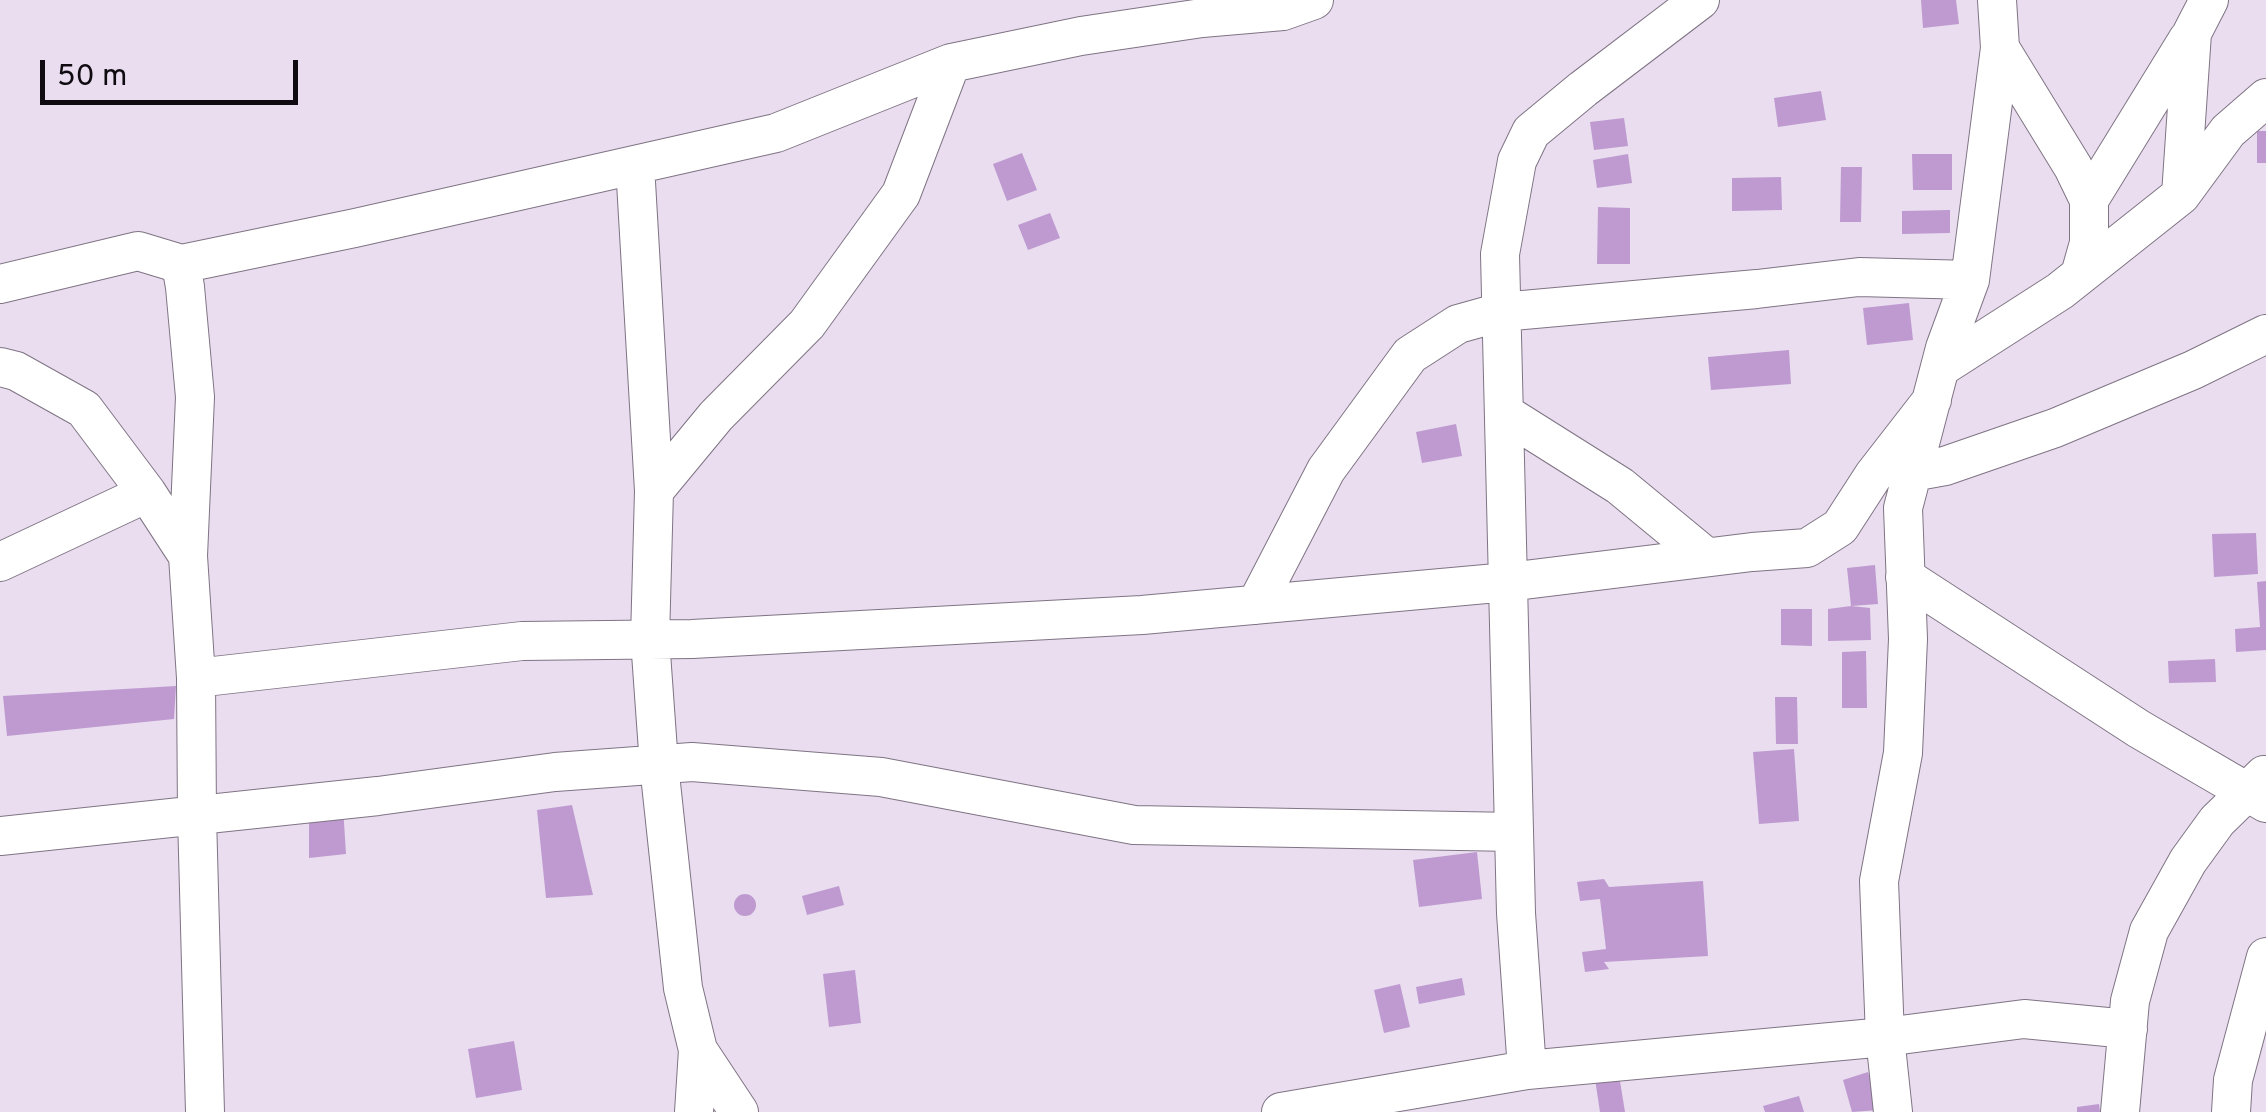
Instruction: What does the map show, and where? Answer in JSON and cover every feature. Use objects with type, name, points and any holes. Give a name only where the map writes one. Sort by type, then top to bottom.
[{"type":"street","points":[[0,284],[138,251],[181,264],[355,228],[776,133],[950,63],[1098,34],[1202,18],[1283,11],[1314,0]]},
{"type":"street","points":[[1527,1070],[1516,913],[1500,254],[1517,161],[1532,132],[1700,0]]},
{"type":"street","points":[[1893,1112],[1885,1037],[1879,881],[1903,753],[1908,639],[1903,508],[1944,348],[1970,280],[2000,48],[1998,0]]},
{"type":"street","points":[[2089,200],[2200,16]]},
{"type":"street","points":[[2180,195],[2200,16]]},
{"type":"street","points":[[2000,48],[2089,200],[2089,243],[2080,275]]},
{"type":"street","points":[[654,490],[716,416],[807,324],[902,194],[950,63]]},
{"type":"street","points":[[196,678],[522,641],[650,639],[1123,616],[1508,582],[1806,548],[1840,526],[1936,384],[2180,195],[2228,131],[2266,98]]},
{"type":"street","points":[[635,165],[654,490],[650,639],[683,988],[698,1050],[694,1112]]},
{"type":"street","points":[[181,264],[195,397],[188,556],[196,678],[205,1112]]},
{"type":"street","points":[[1256,604],[1326,470],[1410,355],[1458,324],[1501,312],[1859,278],[1970,280]]},
{"type":"street","points":[[1912,472],[1945,466],[2055,428],[2194,370],[2266,334]]},
{"type":"street","points":[[5,372],[84,408],[188,556]]},
{"type":"street","points":[[1504,412],[1620,486],[1706,557]]},
{"type":"street","points":[[0,562],[147,493]]},
{"type":"street","points":[[1906,577],[2138,729],[2260,789],[2218,821],[2188,861],[2149,931],[2130,1001],[2120,1112]]},
{"type":"street","points":[[0,836],[378,796],[555,772],[692,762],[881,777],[1134,825],[1514,832]]},
{"type":"street","points":[[2231,1112],[2233,1080],[2266,956]]},
{"type":"street","points":[[1281,1112],[1420,1100],[1527,1070],[1885,1037],[2024,1020],[2128,1028]]},
{"type":"street","points":[[698,1050],[739,1112]]},
{"type":"building","points":[[1921,0],[1956,0],[1959,24],[1923,28]]},
{"type":"building","points":[[1821,91],[1826,120],[1778,127],[1774,98]]},
{"type":"building","points":[[1624,118],[1628,146],[1594,150],[1590,122]]},
{"type":"building","points":[[2257,131],[2266,131],[2266,163],[2257,163]]},
{"type":"building","points":[[1022,153],[1037,190],[1007,201],[993,164]]},
{"type":"building","points":[[1628,154],[1632,183],[1597,188],[1593,160]]},
{"type":"building","points":[[1912,154],[1952,154],[1952,190],[1913,190]]},
{"type":"building","points":[[1841,167],[1862,167],[1861,222],[1840,222]]},
{"type":"building","points":[[1781,177],[1782,210],[1732,211],[1732,178]]},
{"type":"building","points":[[1598,207],[1630,208],[1630,264],[1597,264]]},
{"type":"building","points":[[1950,210],[1950,233],[1902,234],[1902,211]]},
{"type":"building","points":[[1050,213],[1060,238],[1028,250],[1018,225]]},
{"type":"building","points":[[1909,303],[1913,340],[1867,345],[1863,308]]},
{"type":"building","points":[[1789,350],[1791,384],[1711,390],[1708,357]]},
{"type":"building","points":[[1456,424],[1462,456],[1422,463],[1416,432]]},
{"type":"building","points":[[2256,533],[2258,574],[2214,577],[2212,534]]},
{"type":"building","points":[[1875,565],[1878,604],[1851,606],[1847,568]]},
{"type":"building","points":[[2266,581],[2266,650],[2236,652],[2235,629],[2260,627],[2257,582]]},
{"type":"building","points":[[1870,608],[1871,640],[1828,641],[1828,609]]},
{"type":"building","points":[[1781,609],[1812,609],[1812,646],[1781,645]]},
{"type":"building","points":[[1866,651],[1867,708],[1842,708],[1842,652]]},
{"type":"building","points":[[2215,659],[2216,682],[2169,683],[2168,661]]},
{"type":"building","points":[[176,686],[174,719],[7,736],[3,696]]},
{"type":"building","points":[[1775,697],[1797,697],[1798,744],[1776,744]]},
{"type":"building","points":[[1794,749],[1799,821],[1759,824],[1753,752]]},
{"type":"building","points":[[572,805],[593,895],[546,898],[537,810]]},
{"type":"building","points":[[343,807],[346,854],[309,858],[309,810]]},
{"type":"building","points":[[1477,852],[1482,899],[1419,907],[1413,860]]},
{"type":"building","points":[[1604,879],[1609,887],[1703,881],[1708,956],[1604,962],[1609,969],[1585,972],[1582,952],[1606,949],[1600,899],[1580,901],[1577,882]]},
{"type":"building","points":[[839,886],[844,905],[807,915],[802,896]]},
{"type":"building","points":[[745,894],[753,897],[753,913],[745,916],[737,913],[734,905],[737,897]]},
{"type":"building","points":[[855,970],[861,1023],[829,1027],[823,974]]},
{"type":"building","points":[[1462,978],[1465,995],[1419,1004],[1416,987]]},
{"type":"building","points":[[1400,984],[1410,1027],[1384,1033],[1374,990]]},
{"type":"building","points":[[514,1041],[522,1090],[476,1098],[468,1049]]},
{"type":"building","points":[[1868,1072],[1879,1110],[1852,1112],[1843,1080]]},
{"type":"building","points":[[1619,1075],[1625,1112],[1600,1112],[1595,1079]]},
{"type":"building","points":[[1799,1096],[1804,1112],[1765,1112],[1763,1106]]},
{"type":"building","points":[[2099,1104],[2100,1112],[2077,1112],[2077,1107]]}]
